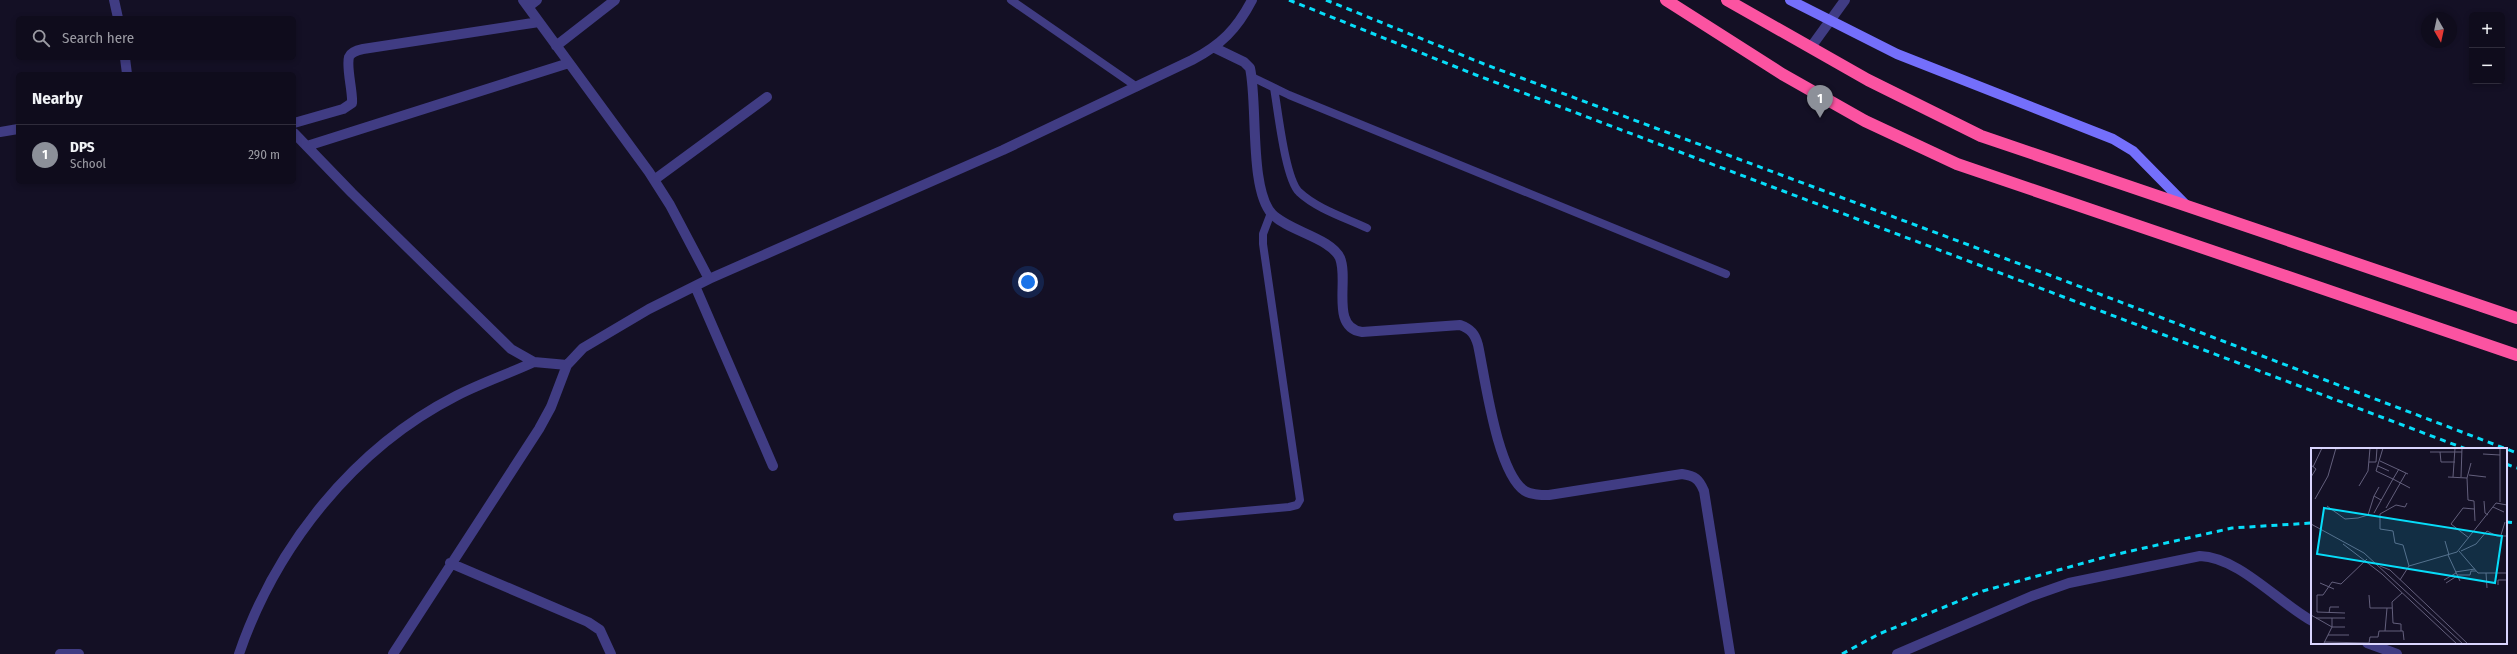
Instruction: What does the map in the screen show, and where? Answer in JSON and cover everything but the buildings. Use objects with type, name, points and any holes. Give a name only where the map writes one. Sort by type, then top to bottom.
[{"type":"highway","points":[[1666,0],[1782,74],[1851,114],[1957,164],[2517,355]]},
{"type":"highway","points":[[1727,0],[1868,80],[1981,136],[2517,318]]},
{"type":"street","points":[[114,0],[118,16]]},
{"type":"street","points":[[537,0],[525,4],[570,63],[654,180],[709,279]]},
{"type":"street","points":[[556,46],[615,0]]},
{"type":"street","points":[[393,654],[450,563],[539,429],[551,407],[567,365],[582,348],[611,330],[709,279],[1003,150],[1137,87],[1215,48],[1233,31],[1252,0]]},
{"type":"street","points":[[1790,0],[1897,54],[2113,139],[2133,151],[2186,205]]},
{"type":"street","points":[[1811,47],[1845,0]]},
{"type":"street","points":[[296,122],[343,109],[352,103],[349,57],[353,52],[363,49],[539,22]]},
{"type":"street","points":[[1215,48],[1244,62],[1250,68],[1252,77],[1260,183],[1271,213],[1281,222],[1333,250],[1340,257],[1343,267],[1344,316],[1352,330],[1460,325],[1468,328],[1475,335],[1500,450],[1508,470],[1524,491],[1535,494],[1549,495],[1682,474],[1693,476],[1700,480],[1704,491],[1730,654]]},
{"type":"street","points":[[125,60],[127,72]]},
{"type":"street","points":[[307,146],[570,63]]},
{"type":"street","points":[[654,180],[767,96]]},
{"type":"street","points":[[0,132],[16,129]]},
{"type":"street","points":[[296,135],[511,349],[534,362],[567,365]]},
{"type":"street","points":[[695,286],[773,466]]},
{"type":"street","points":[[239,654],[256,613],[296,541],[312,518],[360,464],[397,434],[445,402],[534,362]]},
{"type":"street","points":[[1897,654],[2032,596],[2062,586],[2200,556],[2213,556],[2235,566],[2296,612],[2311,620]]},
{"type":"street","points":[[450,563],[588,622],[600,630],[610,654]]},
{"type":"street","points":[[2370,644],[2397,654]]},
{"type":"street","points":[[60,654],[79,654]]},
{"type":"lane","points":[[1011,0],[1137,87]]},
{"type":"lane","points":[[1252,77],[1274,88],[1726,274]]},
{"type":"lane","points":[[1274,88],[1290,173],[1298,192],[1310,201],[1367,228]]},
{"type":"lane","points":[[1177,517],[1289,507],[1297,505],[1300,500],[1263,244],[1263,234],[1271,213]]},
{"type":"railway","points":[[1289,0],[1476,75],[2463,448]]},
{"type":"railway","points":[[1326,0],[1484,64],[2060,279],[2504,448]]},
{"type":"railway","points":[[2507,449],[2517,453]]},
{"type":"railway","points":[[2507,464],[2517,468]]},
{"type":"railway","points":[[2507,522],[2517,523]]},
{"type":"railway","points":[[1842,654],[1879,634],[1983,591],[2109,556],[2232,528],[2311,523]]},
{"type":"place","name":"DPS","points":[[1820,118]]}]
